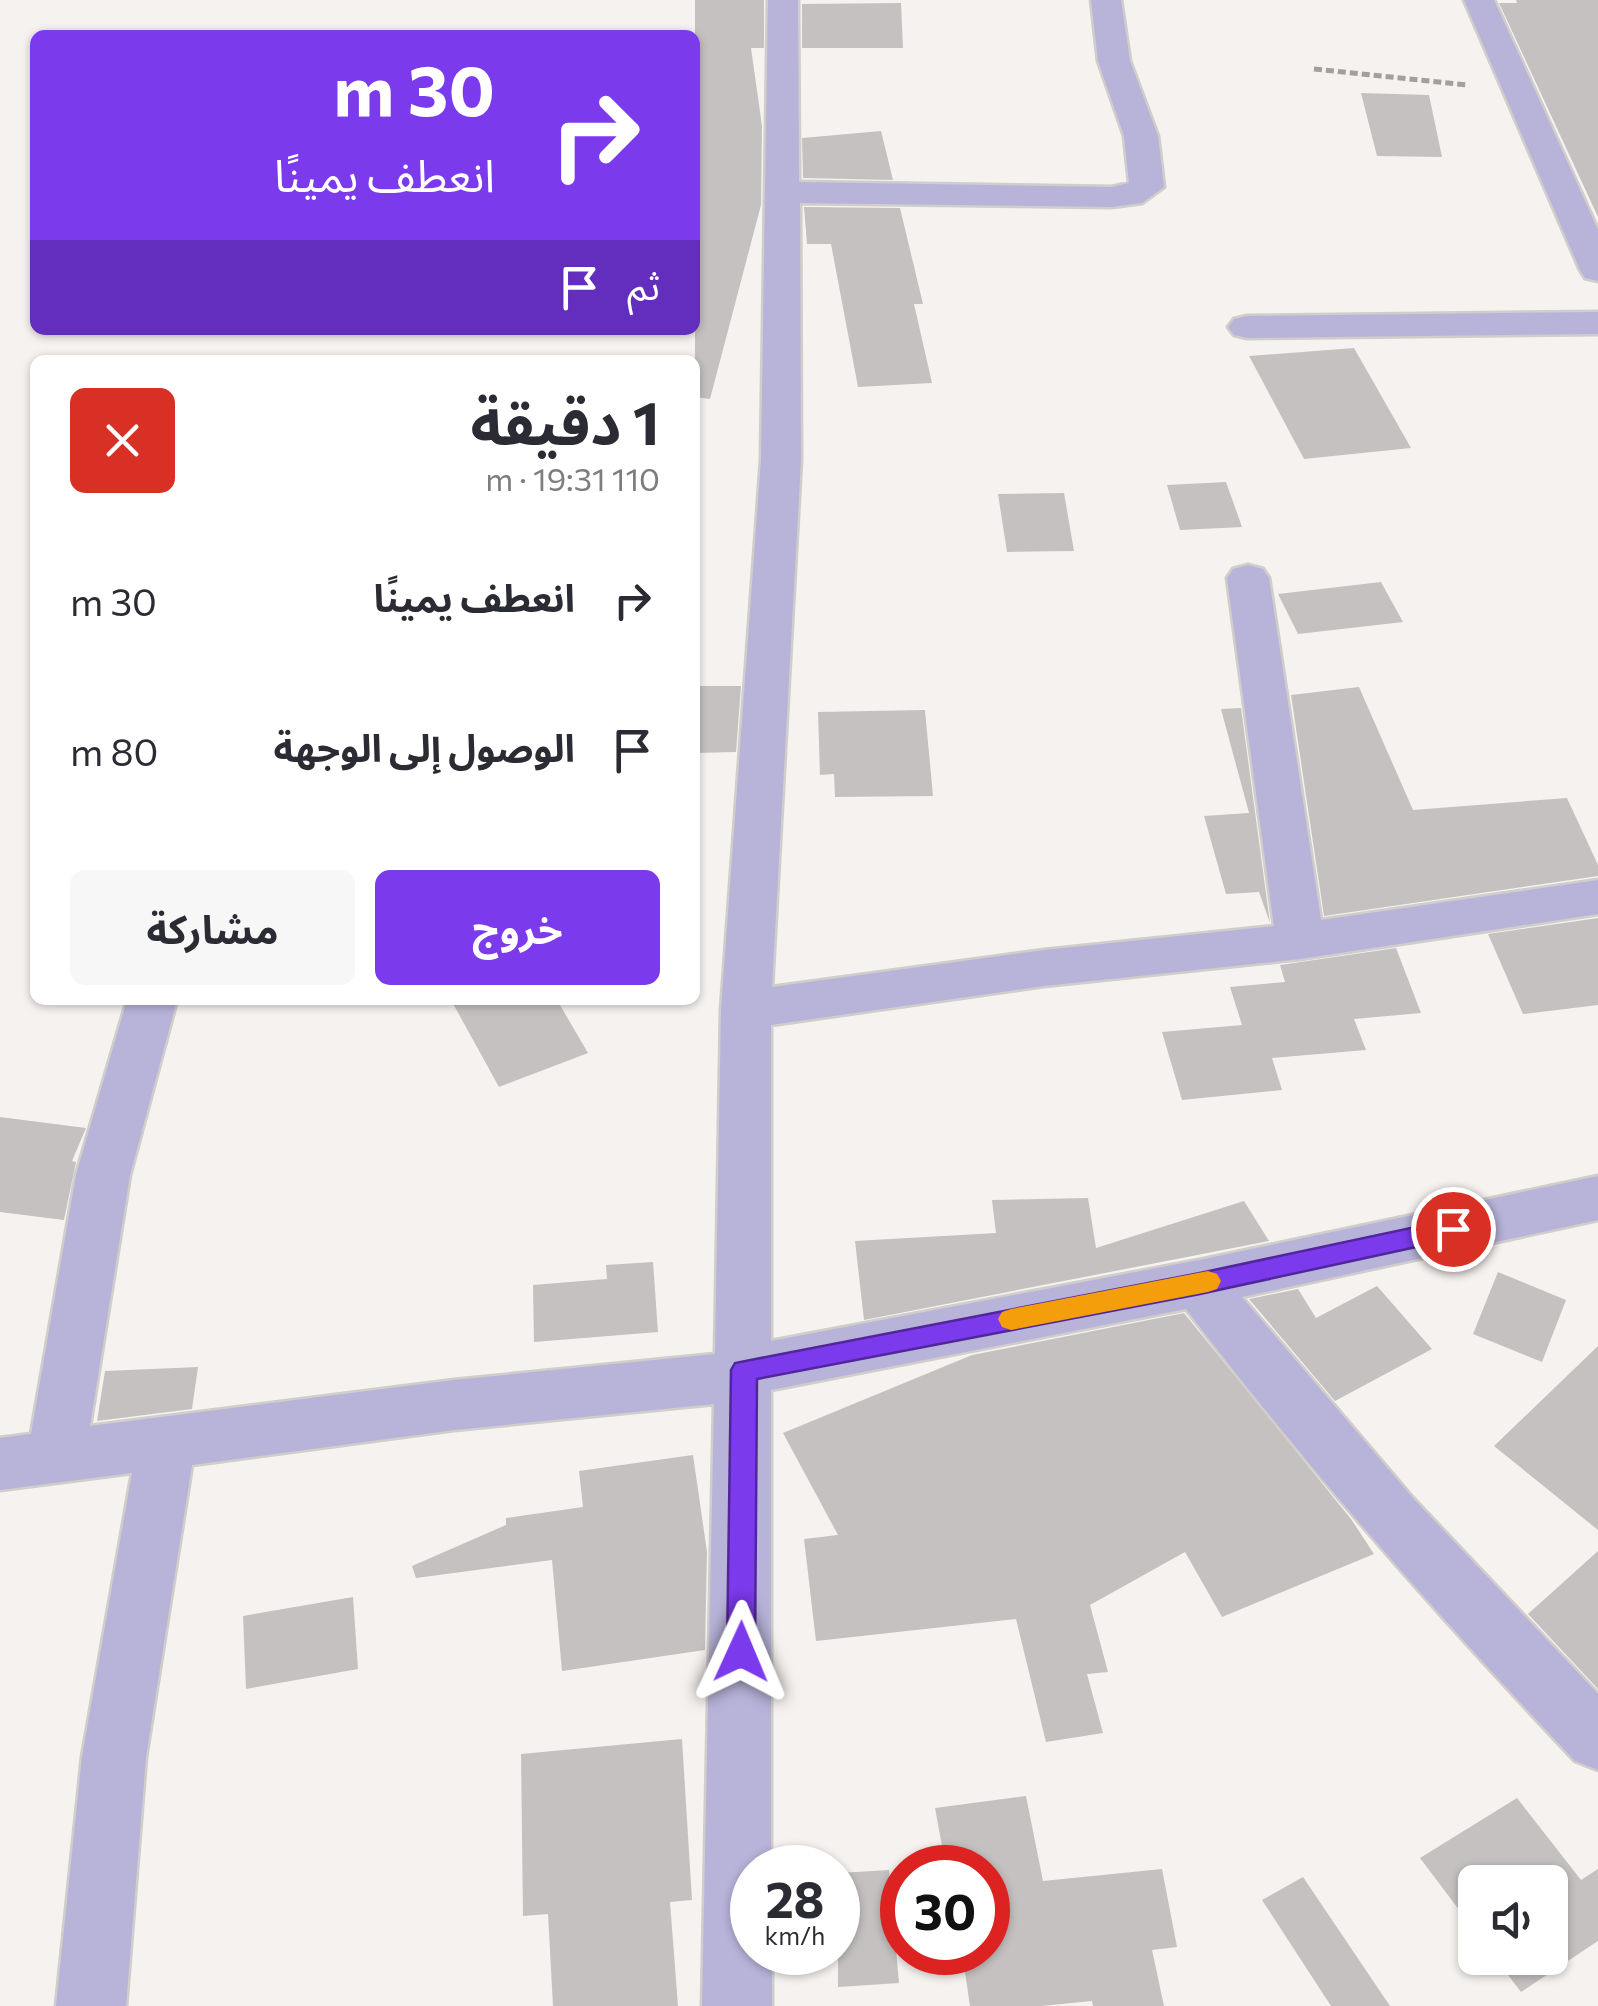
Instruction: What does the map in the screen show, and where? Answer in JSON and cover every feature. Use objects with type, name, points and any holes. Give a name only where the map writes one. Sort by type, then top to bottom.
[{"type":"street","points":[[737,2006],[746,1010],[781,460],[783,0]]},
{"type":"street","points":[[782,192],[1112,196],[1142,192],[1147,187],[1142,136],[1114,62],[1106,0]]},
{"type":"street","points":[[1478,0],[1598,270]]},
{"type":"street","points":[[1247,326],[1598,323]]},
{"type":"street","points":[[1248,578],[1300,941]]},
{"type":"street","points":[[746,1010],[1044,968],[1300,941],[1598,897]]},
{"type":"street","points":[[56,1456],[103,1175],[151,1005]]},
{"type":"street","points":[[0,1464],[167,1440],[744,1373],[1200,1283],[1598,1198]]},
{"type":"street","points":[[1200,1283],[1272,1380],[1418,1548],[1598,1740]]},
{"type":"street","points":[[90,2006],[114,1757],[167,1440]]},
{"type":"path","points":[[1314,69],[1518,91]]},
{"type":"building","points":[[695,0],[764,0],[764,48],[751,48],[762,126],[761,205],[710,399],[700,398],[700,355],[695,355],[695,335],[700,335],[700,30],[695,30]]},
{"type":"building","points":[[1516,0],[1598,0],[1598,217],[1499,3],[1517,3]]},
{"type":"building","points":[[901,3],[903,48],[802,48],[802,4]]},
{"type":"building","points":[[1361,93],[1429,95],[1442,157],[1377,156]]},
{"type":"building","points":[[881,131],[893,180],[803,178],[802,138]]},
{"type":"building","points":[[804,207],[900,208],[923,304],[914,304],[932,383],[858,387],[831,244],[807,244]]},
{"type":"building","points":[[1354,348],[1411,448],[1304,459],[1249,356]]},
{"type":"building","points":[[1226,482],[1242,527],[1180,530],[1167,485]]},
{"type":"building","points":[[1064,493],[1074,551],[1007,552],[998,494]]},
{"type":"building","points":[[1381,582],[1403,622],[1298,634],[1278,594]]},
{"type":"building","points":[[700,686],[741,686],[736,752],[700,753]]},
{"type":"building","points":[[1359,687],[1413,810],[1567,798],[1598,865],[1598,876],[1324,916],[1291,695]]},
{"type":"building","points":[[1241,708],[1270,923],[1259,892],[1226,894],[1204,816],[1249,813],[1221,709]]},
{"type":"building","points":[[925,710],[933,796],[835,797],[834,774],[820,775],[818,712]]},
{"type":"building","points":[[1598,918],[1598,1005],[1523,1014],[1488,934]]},
{"type":"building","points":[[1396,948],[1421,1013],[1354,1019],[1366,1050],[1272,1058],[1282,1090],[1182,1100],[1162,1032],[1242,1025],[1230,987],[1285,982],[1280,965]]},
{"type":"building","points":[[454,1005],[560,1005],[588,1053],[499,1087]]},
{"type":"building","points":[[0,1117],[86,1128],[72,1161],[76,1162],[64,1220],[0,1212]]},
{"type":"building","points":[[1088,1198],[1096,1248],[1244,1201],[1269,1241],[864,1320],[855,1241],[996,1233],[992,1200]]},
{"type":"building","points":[[653,1262],[658,1332],[534,1342],[533,1285],[607,1279],[606,1265]]},
{"type":"building","points":[[1498,1272],[1566,1300],[1542,1362],[1473,1334]]},
{"type":"building","points":[[1377,1286],[1432,1349],[1335,1401],[1249,1299],[1298,1289],[1316,1318]]},
{"type":"building","points":[[1184,1313],[1351,1519],[1374,1554],[1222,1617],[1185,1552],[1090,1605],[1108,1672],[1087,1674],[1103,1733],[1046,1742],[1016,1619],[816,1641],[804,1539],[838,1535],[783,1433],[972,1355]]},
{"type":"building","points":[[1598,1346],[1598,1530],[1494,1446]]},
{"type":"building","points":[[198,1367],[192,1409],[97,1421],[105,1371]]},
{"type":"building","points":[[693,1455],[707,1552],[705,1650],[562,1671],[552,1560],[416,1578],[412,1566],[506,1525],[506,1518],[583,1507],[579,1471]]},
{"type":"building","points":[[1598,1551],[1598,1689],[1528,1614]]},
{"type":"building","points":[[353,1597],[358,1669],[246,1689],[243,1616]]},
{"type":"building","points":[[682,1739],[692,1900],[670,1902],[678,2006],[553,2006],[548,1914],[523,1916],[521,1754]]},
{"type":"building","points":[[1026,1796],[1043,1881],[1162,1869],[1177,1947],[1152,1950],[1164,2006],[1093,2006],[1092,2001],[970,2006],[965,1975],[1010,1975],[1010,1845],[942,1845],[935,1808]]},
{"type":"building","points":[[1517,1798],[1581,1880],[1598,1869],[1598,1941],[1568,1961],[1568,1865],[1458,1865],[1458,1908],[1420,1858]]},
{"type":"building","points":[[880,1871],[880,1975],[898,1975],[899,1983],[838,1987],[838,1975],[860,1975],[860,1872]]},
{"type":"building","points":[[1303,1877],[1390,2006],[1331,2006],[1262,1900]]},
{"type":"building","points":[[1508,1975],[1547,1975],[1521,1992]]},
{"type":"slow traffic","points":[[1011,1319],[1208,1281]]},
{"type":"route","points":[[741,1652],[744,1370],[1200,1283],[1453,1229]]}]
